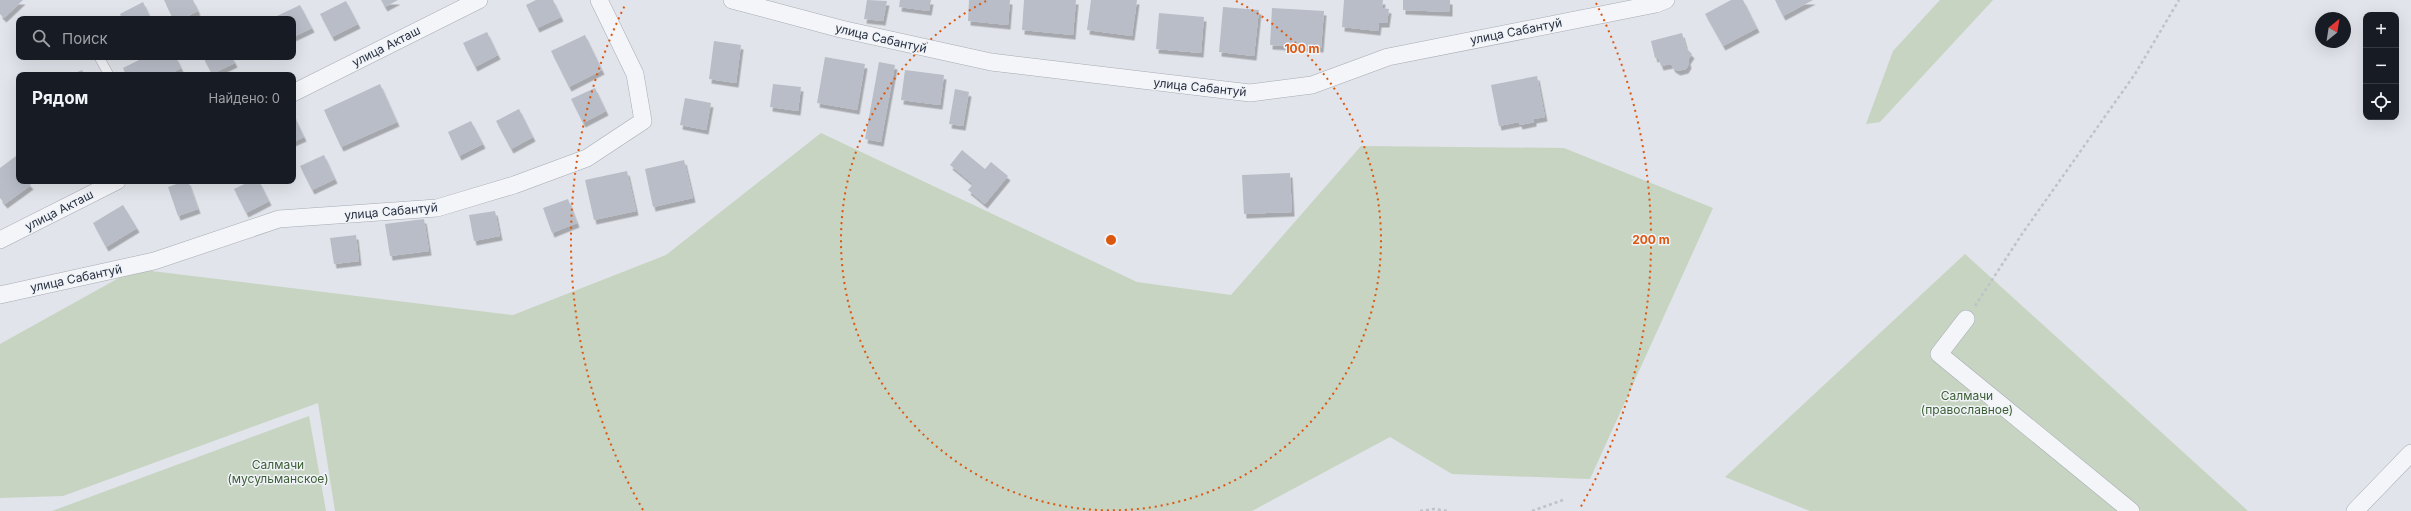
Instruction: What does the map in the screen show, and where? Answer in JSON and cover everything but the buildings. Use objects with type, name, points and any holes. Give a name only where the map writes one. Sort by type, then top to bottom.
[{"type":"street","name":"улица Акташ","points":[[296,92],[479,0]]},
{"type":"street","name":"улица Сабантуй","points":[[0,295],[154,261],[279,219],[437,208],[514,185],[587,158],[643,121],[635,74],[599,0]]},
{"type":"street","name":"улица Сабантуй","points":[[732,0],[841,29],[991,62],[1250,93],[1312,85],[1388,57],[1656,4],[1666,0]]},
{"type":"street","name":"улица Акташ","points":[[0,240],[111,184]]},
{"type":"street","points":[[1966,319],[1939,354],[2131,511]]},
{"type":"street","points":[[2355,511],[2411,453]]},
{"type":"lane","points":[[101,60],[107,72]]},
{"type":"path","points":[[1966,319],[2022,234],[2134,74],[2179,0]]},
{"type":"path","points":[[1532,511],[1563,500]]},
{"type":"path","points":[[1420,511],[1434,509],[1448,511]]},
{"type":"green space","points":[[1940,0],[1993,0],[1880,122],[1866,124],[1893,51]]},
{"type":"green space","points":[[821,133],[1137,282],[1231,295],[1361,146],[1564,148],[1713,208],[1590,479],[1452,474],[1390,437],[1252,511],[335,511],[318,403],[63,496],[0,498],[0,344],[135,269],[513,315],[666,255]]},
{"type":"green space","name":"Салмачи (православное)","points":[[1965,254],[2248,511],[1810,511],[1725,477]]},
{"type":"green space","name":"Салмачи (мусульманское)","points":[[309,416],[326,511],[52,511]]}]
